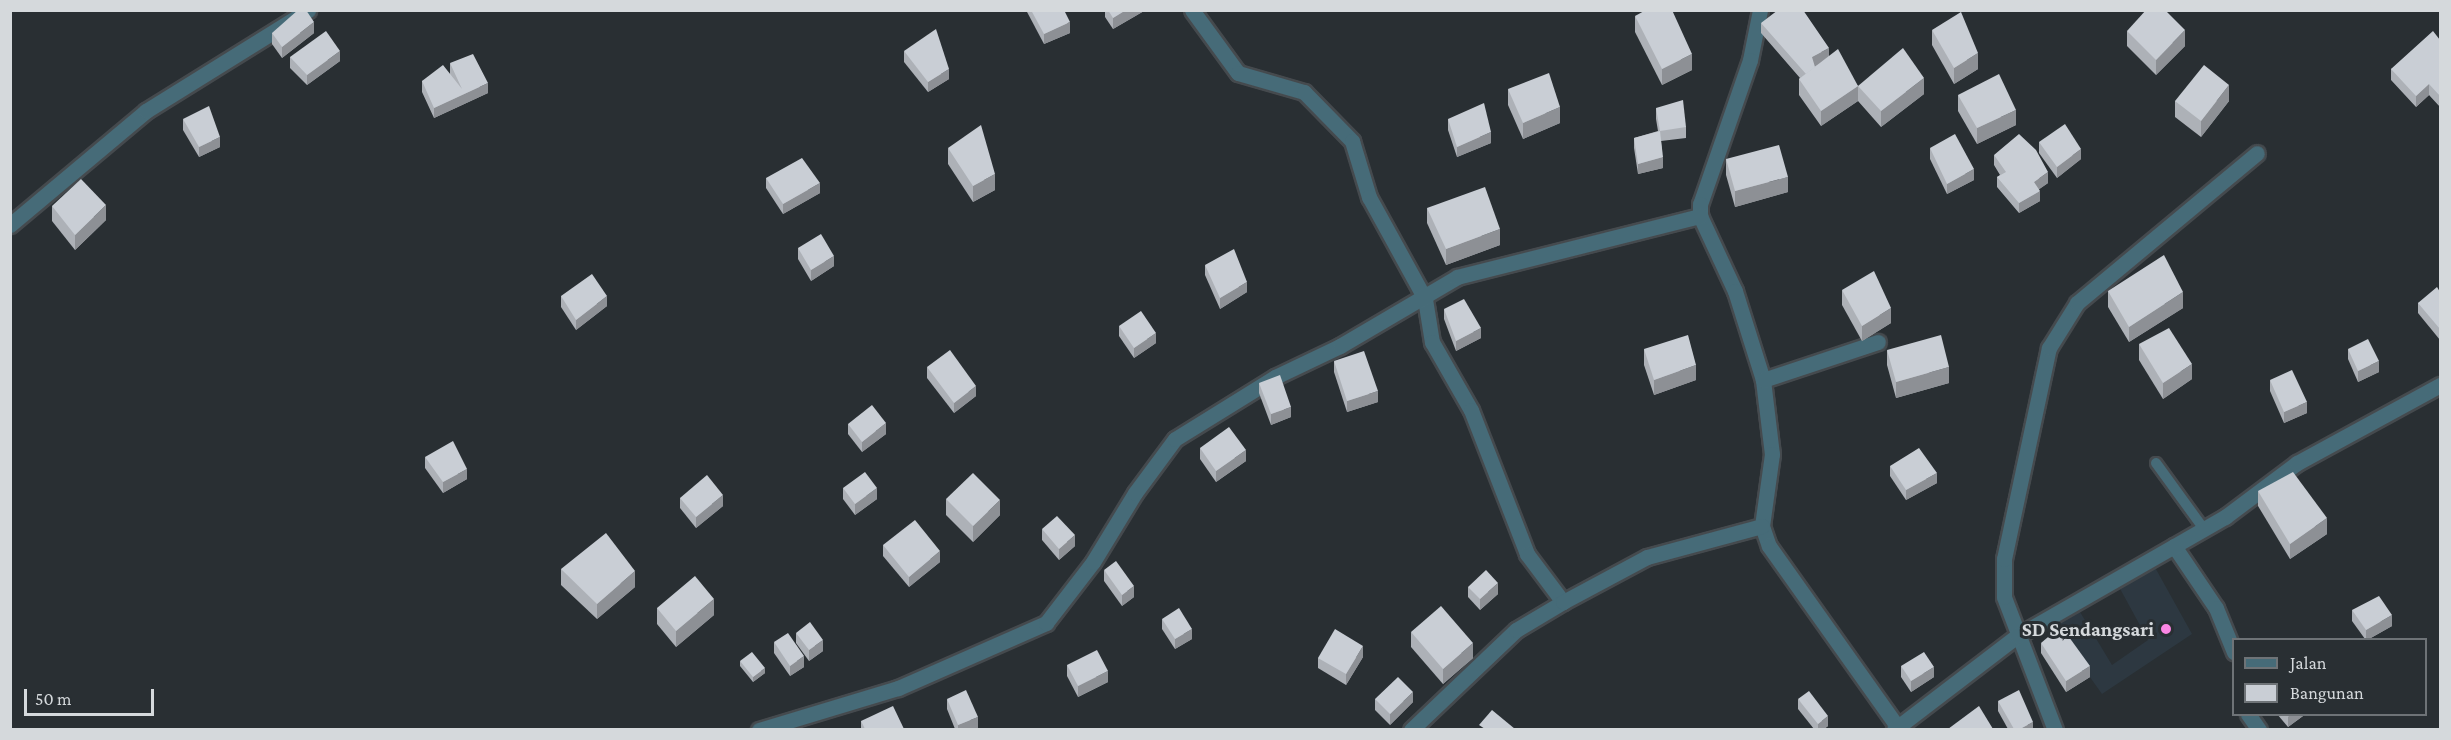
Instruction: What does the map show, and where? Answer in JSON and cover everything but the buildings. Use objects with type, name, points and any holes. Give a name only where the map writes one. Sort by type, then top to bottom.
[{"type":"street","points":[[10,225],[146,111],[308,10]]},
{"type":"street","points":[[1192,10],[1238,73],[1304,92],[1352,141],[1369,197],[1425,299],[1432,342],[1471,410],[1527,554],[1563,602]]},
{"type":"street","points":[[1760,10],[1750,60],[1700,204],[1700,216],[1735,291],[1763,380],[1772,454],[1762,526],[1769,546],[1896,728],[2017,636],[2204,530],[2296,463],[2440,385]]},
{"type":"street","points":[[2055,729],[2017,636],[2004,597],[2004,560],[2049,348],[2077,303],[2257,153]]},
{"type":"street","points":[[759,729],[898,688],[1046,623],[1093,562],[1135,493],[1175,439],[1275,377],[1425,299],[1457,277],[1700,216]]},
{"type":"street","points":[[1763,380],[1878,342]]},
{"type":"street","points":[[1411,729],[1516,630],[1563,602],[1647,557],[1762,526]]},
{"type":"street","points":[[2174,546],[2216,608],[2232,646]]},
{"type":"street","points":[[2249,716],[2259,729]]},
{"type":"lane","points":[[2156,463],[2204,530]]},
{"type":"shaded area","name":"SD Sendangsari","points":[[2152,562],[2192,634],[2102,694],[2052,624],[2077,607],[2112,665],[2148,640],[2118,585]]},
{"type":"place","name":"SD Sendangsari","points":[[2166,629]]}]
